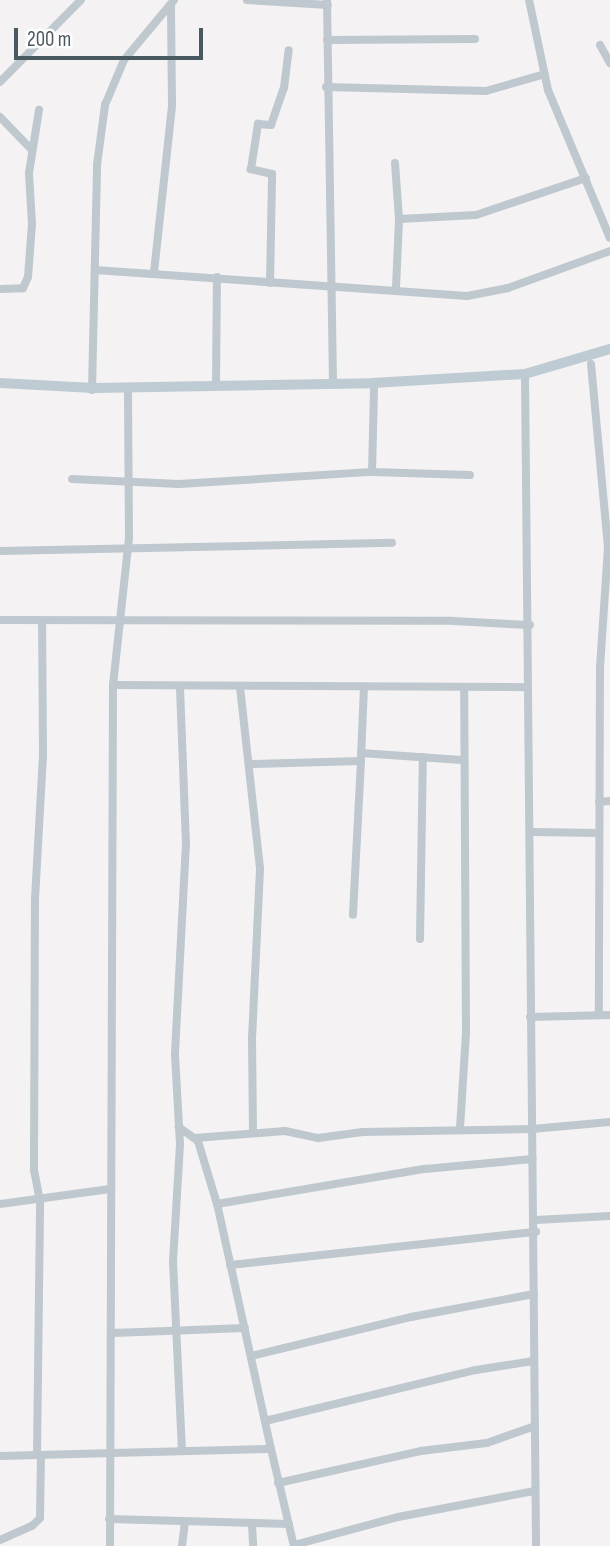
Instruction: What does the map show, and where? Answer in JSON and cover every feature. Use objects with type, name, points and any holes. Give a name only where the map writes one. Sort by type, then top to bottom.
[{"type":"main road","points":[[128,391],[526,377],[610,349]]},
{"type":"main road","points":[[0,388],[128,391],[374,389],[526,377],[591,364],[610,356]]},
{"type":"main road","points":[[0,383],[92,390]]},
{"type":"street","points":[[0,82],[81,0]]},
{"type":"street","points":[[247,0],[328,2],[326,87],[333,384]]},
{"type":"street","points":[[529,0],[548,90],[610,238]]},
{"type":"street","points":[[92,390],[97,165],[105,105],[124,60],[173,3]]},
{"type":"street","points":[[154,272],[172,105],[173,3]]},
{"type":"street","points":[[327,40],[475,39]]},
{"type":"street","points":[[600,45],[610,63]]},
{"type":"street","points":[[270,283],[272,174],[251,169],[258,124],[271,125],[284,88],[289,50]]},
{"type":"street","points":[[326,87],[486,91],[545,74]]},
{"type":"street","points":[[0,289],[23,288],[28,276],[32,150],[39,110]]},
{"type":"street","points":[[0,117],[32,150]]},
{"type":"street","points":[[395,163],[399,219],[396,288]]},
{"type":"street","points":[[399,219],[476,215],[586,178]]},
{"type":"street","points":[[95,270],[217,276],[332,289],[396,288],[467,296],[508,288],[610,251]]},
{"type":"street","points":[[216,386],[217,276]]},
{"type":"street","points":[[591,364],[609,547],[599,738],[599,1014]]},
{"type":"street","points":[[526,377],[530,625],[527,687],[532,832],[530,1017],[536,1220],[532,1427],[536,1546]]},
{"type":"street","points":[[372,472],[374,389]]},
{"type":"street","points":[[110,1546],[113,1333],[110,1189],[113,685],[118,623],[129,549],[128,391]]},
{"type":"street","points":[[72,479],[129,484],[372,472],[470,474]]},
{"type":"street","points":[[0,551],[392,543]]},
{"type":"street","points":[[0,620],[42,623],[453,621],[530,625]]},
{"type":"street","points":[[0,1540],[33,1527],[40,1518],[40,1200],[34,1170],[35,899],[43,755],[42,623]]},
{"type":"street","points":[[113,685],[180,688],[527,687]]},
{"type":"street","points":[[240,687],[251,764],[260,869],[252,1037],[253,1133]]},
{"type":"street","points":[[354,915],[364,687]]},
{"type":"street","points":[[460,1128],[466,1033],[462,760],[464,687]]},
{"type":"street","points":[[180,688],[186,843],[175,1055],[180,1127],[173,1232],[182,1451]]},
{"type":"street","points":[[599,738],[610,736]]},
{"type":"street","points":[[251,764],[361,757],[462,760]]},
{"type":"street","points":[[420,939],[423,757]]},
{"type":"street","points":[[599,802],[610,801]]},
{"type":"street","points":[[532,832],[599,833]]},
{"type":"street","points":[[530,1017],[610,1015]]},
{"type":"street","points":[[195,1138],[291,1131],[318,1138],[460,1128],[532,1129],[610,1122]]},
{"type":"street","points":[[180,1127],[195,1138],[217,1204],[294,1546],[408,1515],[534,1491]]},
{"type":"street","points":[[217,1204],[425,1169],[533,1159]]},
{"type":"street","points":[[0,1204],[110,1189]]},
{"type":"street","points":[[536,1220],[610,1216]]},
{"type":"street","points":[[230,1265],[536,1232]]},
{"type":"street","points":[[251,1356],[411,1317],[534,1294]]},
{"type":"street","points":[[113,1333],[245,1328]]},
{"type":"street","points":[[265,1421],[467,1372],[533,1361]]},
{"type":"street","points":[[278,1483],[421,1451],[486,1443],[532,1427]]},
{"type":"street","points":[[0,1456],[271,1449]]},
{"type":"street","points":[[109,1519],[289,1524]]},
{"type":"street","points":[[182,1546],[185,1522]]},
{"type":"street","points":[[252,1524],[253,1546]]}]
